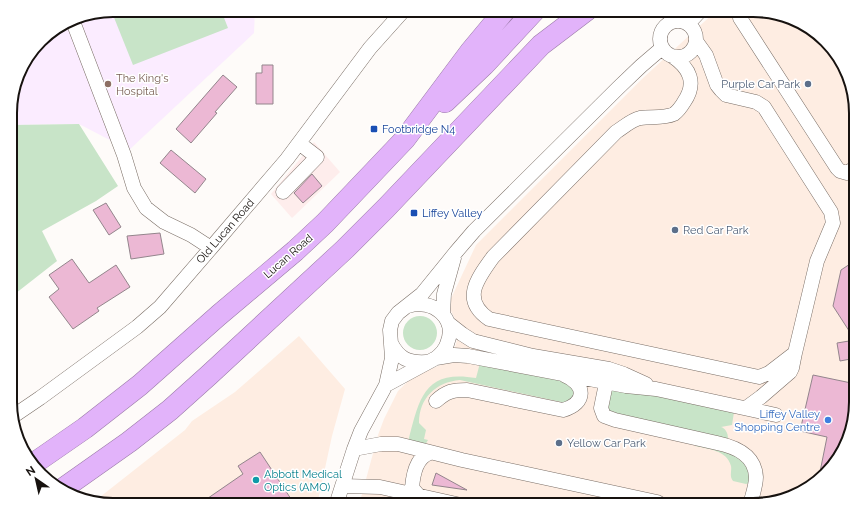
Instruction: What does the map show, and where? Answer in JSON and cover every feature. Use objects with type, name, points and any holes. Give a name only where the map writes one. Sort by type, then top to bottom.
[{"type":"highway","name":"Lucan Road","points":[[40,459],[85,428],[140,385],[219,315],[295,251],[353,195],[406,139],[470,52],[499,17]]},
{"type":"highway","points":[[406,139],[484,65],[529,17]]},
{"type":"highway","points":[[67,486],[129,442],[170,410],[248,340],[345,249],[386,208],[541,45],[578,17]]},
{"type":"street","name":"Old Lucan Road","points":[[18,413],[137,327],[160,307],[287,159],[370,48],[398,17]]},
{"type":"street","points":[[688,24],[694,17]]},
{"type":"street","points":[[740,17],[837,168],[840,171],[847,173],[849,172]]},
{"type":"street","points":[[746,408],[790,372],[792,368],[817,261],[834,223],[832,212],[764,107],[756,102],[726,95],[717,85],[706,55],[696,41],[694,32],[688,24],[676,21],[670,22],[661,31],[660,43],[667,52],[681,62],[688,72],[691,80],[689,92],[679,110],[674,114],[665,117],[639,118],[630,122],[616,132],[492,258],[476,284],[474,295],[475,305],[480,313],[489,319],[758,377],[769,374],[795,353]]},
{"type":"street","points":[[74,25],[124,155],[134,188],[138,195],[146,208],[164,222],[192,235],[211,248]]},
{"type":"street","points":[[339,498],[354,449],[374,406],[386,385],[392,358],[390,330],[392,321],[398,312],[422,294],[474,231],[641,66],[667,52],[682,56],[687,54],[691,51],[696,41]]},
{"type":"street","points":[[283,192],[316,157],[299,143]]},
{"type":"street","points":[[386,385],[443,352],[448,343],[450,333],[445,318],[444,294],[456,252]]},
{"type":"street","points":[[406,306],[416,303],[426,304],[435,308],[462,334],[473,341],[608,375],[626,386],[656,389],[776,415]]},
{"type":"street","points":[[391,343],[399,355],[416,363],[454,355],[468,356],[562,374],[608,375]]},
{"type":"street","points":[[436,401],[442,395],[453,390],[468,390],[563,410],[570,408],[578,402],[581,393],[574,380],[562,374]]},
{"type":"street","points":[[608,375],[601,408],[601,412],[606,417],[731,446],[745,454],[752,463],[756,478],[752,498]]},
{"type":"street","points":[[354,449],[386,444],[398,444],[430,453],[638,498]]},
{"type":"street","points":[[420,497],[412,488],[413,483],[419,460],[425,454],[430,453]]},
{"type":"street","points":[[343,486],[380,487],[425,498]]},
{"type":"street","points":[[343,486],[344,498]]},
{"type":"shaded area","name":"The King's Hospital","points":[[113,17],[255,17],[254,33],[129,150],[79,124],[17,125],[18,101],[24,76],[33,60],[41,50],[65,30],[88,20]]},
{"type":"shaded area","points":[[709,17],[765,18],[790,24],[801,30],[821,45],[836,65],[844,82],[849,107],[849,408],[844,433],[836,450],[821,470],[801,485],[778,495],[759,498],[361,498],[378,435],[398,391],[412,377],[443,364],[455,347],[457,340],[457,323],[448,305],[476,245],[642,79]]},
{"type":"shaded area","points":[[314,142],[340,172],[292,218],[271,194]]},
{"type":"shaded area","points":[[299,336],[345,389],[332,436],[319,498],[100,497],[185,430],[192,421],[235,392]]},
{"type":"green space","points":[[114,17],[224,17],[228,28],[133,65]]},
{"type":"green space","points":[[79,124],[118,186],[96,201],[42,231],[57,261],[17,292],[17,125]]},
{"type":"green space","points":[[423,316],[430,318],[435,323],[437,333],[435,343],[430,348],[417,350],[410,348],[405,343],[403,330],[405,323],[410,318]]},
{"type":"green space","points":[[480,363],[568,382],[575,388],[573,398],[566,403],[460,380],[451,381],[436,388],[430,393],[422,406],[419,423],[426,430],[424,439],[428,440],[425,445],[408,442],[420,401],[426,391],[434,383],[445,378],[458,376],[476,378]]},
{"type":"green space","points":[[617,387],[734,412],[732,425],[721,427],[726,431],[728,438],[613,414],[608,410],[608,396],[613,389]]},
{"type":"green space","points":[[695,444],[723,450],[742,458],[750,473],[749,483],[746,484],[733,481],[729,461],[721,453],[711,449],[695,446]]},
{"type":"building","points":[[262,65],[273,65],[273,104],[256,104],[256,73],[262,73]]},
{"type":"building","points":[[223,75],[237,87],[191,143],[176,129]]},
{"type":"building","points":[[171,150],[206,179],[195,193],[160,163]]},
{"type":"building","points":[[312,174],[322,186],[303,203],[294,193]]},
{"type":"building","points":[[106,203],[121,227],[109,235],[93,210]]},
{"type":"building","points":[[160,233],[164,254],[131,259],[127,236]]},
{"type":"building","points":[[72,259],[89,283],[116,265],[130,287],[97,308],[99,311],[73,329],[49,297],[59,289],[49,275]]},
{"type":"building","points":[[849,265],[849,331],[833,306],[841,270]]},
{"type":"building","points":[[849,341],[849,359],[840,361],[837,343]]},
{"type":"building","name":"Liffey Valley Shopping Centre","points":[[813,375],[849,383],[849,408],[844,433],[836,450],[820,471],[827,437],[800,431]]},
{"type":"building","name":"Abbott Medical Optics (AMO)","points":[[260,452],[290,498],[208,498],[243,474],[238,466]]},
{"type":"building","points":[[436,473],[467,490],[432,485]]},
{"type":"place","name":"The King's Hospital","points":[[108,84]]},
{"type":"place","name":"Purple Car Park","points":[[808,84]]},
{"type":"place","name":"Footbridge N4","points":[[374,129]]},
{"type":"place","name":"Liffey Valley","points":[[414,213]]},
{"type":"place","name":"Red Car Park","points":[[675,230]]},
{"type":"place","name":"Liffey Valley Shopping Centre","points":[[828,420]]},
{"type":"place","name":"Yellow Car Park","points":[[559,443]]},
{"type":"place","name":"Abbott Medical Optics (AMO)","points":[[256,480]]}]
